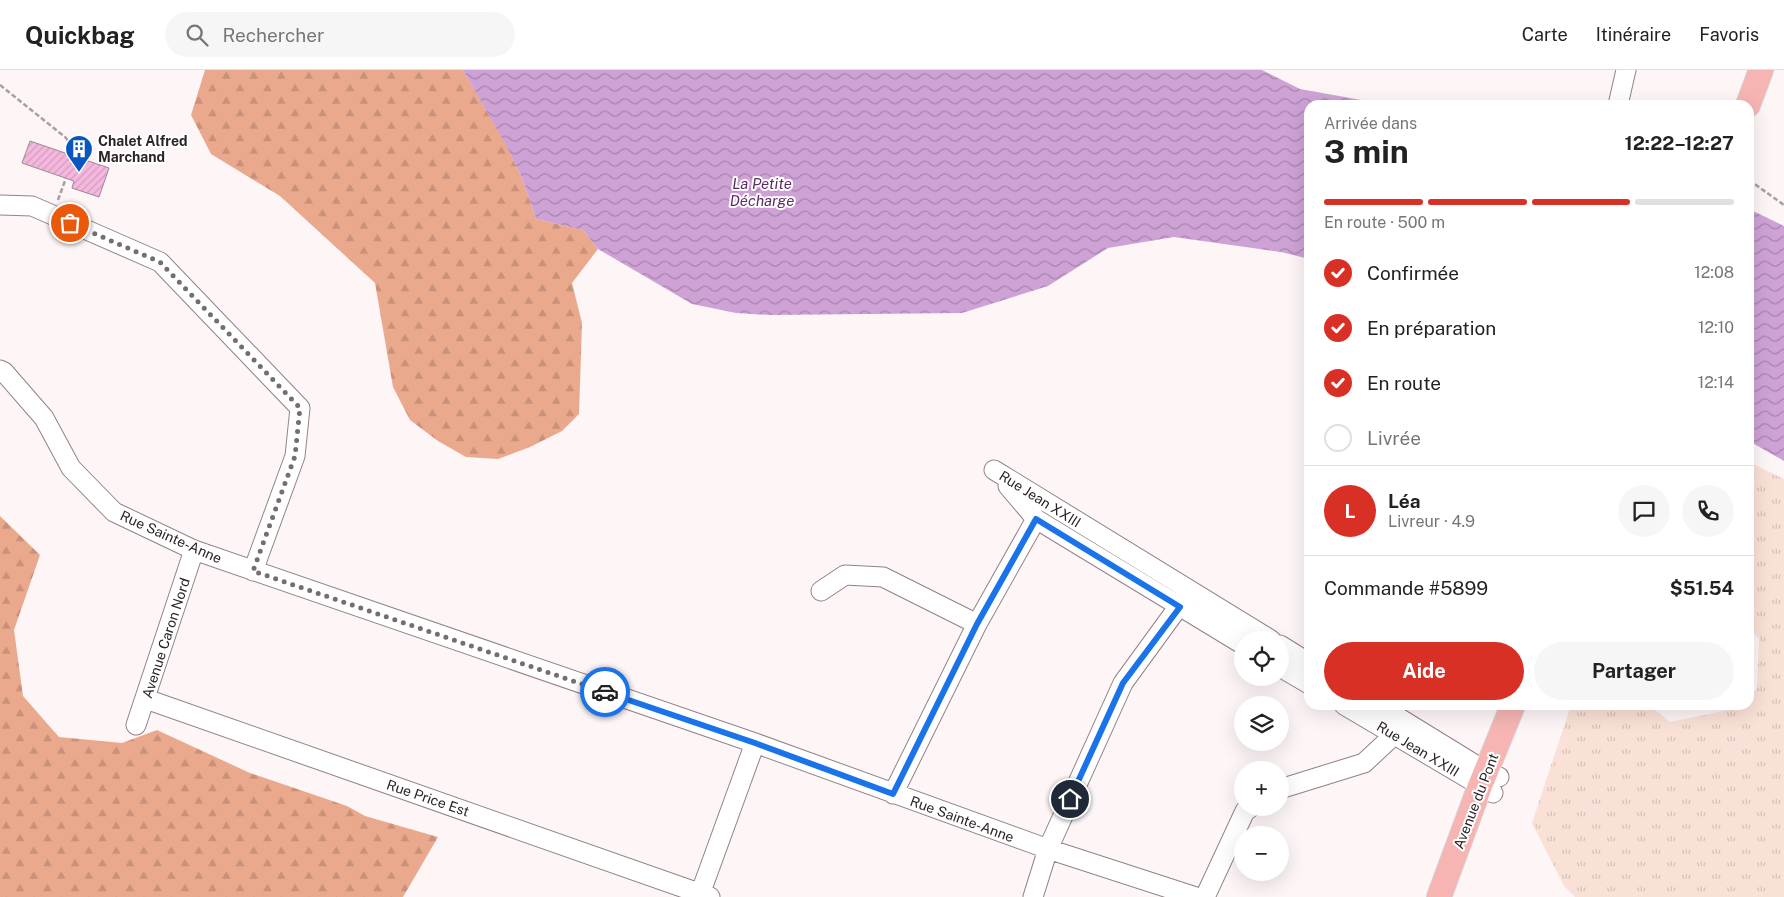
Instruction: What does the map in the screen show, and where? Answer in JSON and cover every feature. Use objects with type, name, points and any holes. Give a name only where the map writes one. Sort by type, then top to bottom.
[{"type":"main road","points":[[1750,100],[1760,73]]},
{"type":"main road","name":"Avenue du Pont","points":[[1453,897],[1512,710]]},
{"type":"main road","name":"Avenue du Pont","points":[[1439,897],[1524,710]]},
{"type":"street","points":[[1619,100],[1626,70]]},
{"type":"street","points":[[0,206],[32,206],[160,262],[300,408],[295,456],[253,571]]},
{"type":"street","name":"Rue Sainte-Anne","points":[[0,370],[4,372],[44,418],[71,468],[114,512],[194,550],[755,743],[1048,849],[1196,897]]},
{"type":"street","name":"Rue Jean XXIII","points":[[1234,638],[1184,599],[994,470],[1036,519],[1184,599],[1252,631]]},
{"type":"street","points":[[893,794],[977,624],[1036,519]]},
{"type":"street","name":"Avenue Caron Nord","points":[[136,725],[194,550]]},
{"type":"street","points":[[821,590],[845,574],[883,577],[977,624]]},
{"type":"street","points":[[1033,897],[1048,849],[1123,683],[1184,599]]},
{"type":"street","points":[[1289,651],[1304,660]]},
{"type":"street","points":[[1289,672],[1304,681]]},
{"type":"street","name":"Rue Price Est","points":[[146,698],[704,896]]},
{"type":"street","name":"Rue Jean XXIII","points":[[1352,710],[1394,735],[1490,782]]},
{"type":"street","name":"Rue Jean XXIII","points":[[1385,710],[1490,782]]},
{"type":"street","points":[[1289,786],[1364,763],[1394,735]]},
{"type":"street","points":[[704,896],[755,743]]},
{"type":"street","points":[[1205,897],[1244,816]]},
{"type":"path","points":[[0,85],[65,137],[76,150],[76,157]]},
{"type":"path","points":[[52,215],[66,178]]},
{"type":"path","points":[[1754,184],[1784,205]]},
{"type":"green space","points":[[205,70],[463,70],[507,146],[522,178],[536,219],[583,230],[598,249],[572,283],[582,323],[579,414],[562,431],[530,447],[498,459],[466,457],[438,441],[410,420],[393,387],[375,283],[280,196],[211,154],[191,115]]},
{"type":"green space","points":[[1754,464],[1784,479],[1784,897],[1575,897],[1564,886],[1532,823],[1569,710],[1655,710],[1670,722],[1728,710],[1754,710],[1754,692],[1757,689],[1759,638],[1754,634]]},
{"type":"green space","points":[[0,516],[40,555],[14,630],[23,696],[59,737],[122,743],[157,730],[250,773],[347,806],[365,816],[438,837],[403,897],[0,897]]},
{"type":"water","name":"La Petite Décharge","points":[[463,70],[1262,70],[1300,89],[1361,100],[1304,100],[1304,258],[1281,252],[1174,237],[1108,248],[1048,286],[962,313],[769,315],[736,313],[692,304],[598,249],[583,230],[536,219],[522,178],[507,147]]},
{"type":"water","points":[[1754,211],[1784,226],[1784,461],[1754,444]]},
{"type":"building","name":"Chalet Alfred Marchand","points":[[30,141],[109,168],[99,197],[72,188],[74,181],[22,163]]},
{"type":"way so far","points":[[70,223],[160,262],[300,408],[295,456],[253,571],[605,692]]},
{"type":"place","name":"Chalet Alfred Marchand","points":[[79,173]]},
{"type":"route","points":[[605,692],[755,743],[893,794],[977,624],[1036,519],[1180,607],[1123,683],[1070,799]]}]
